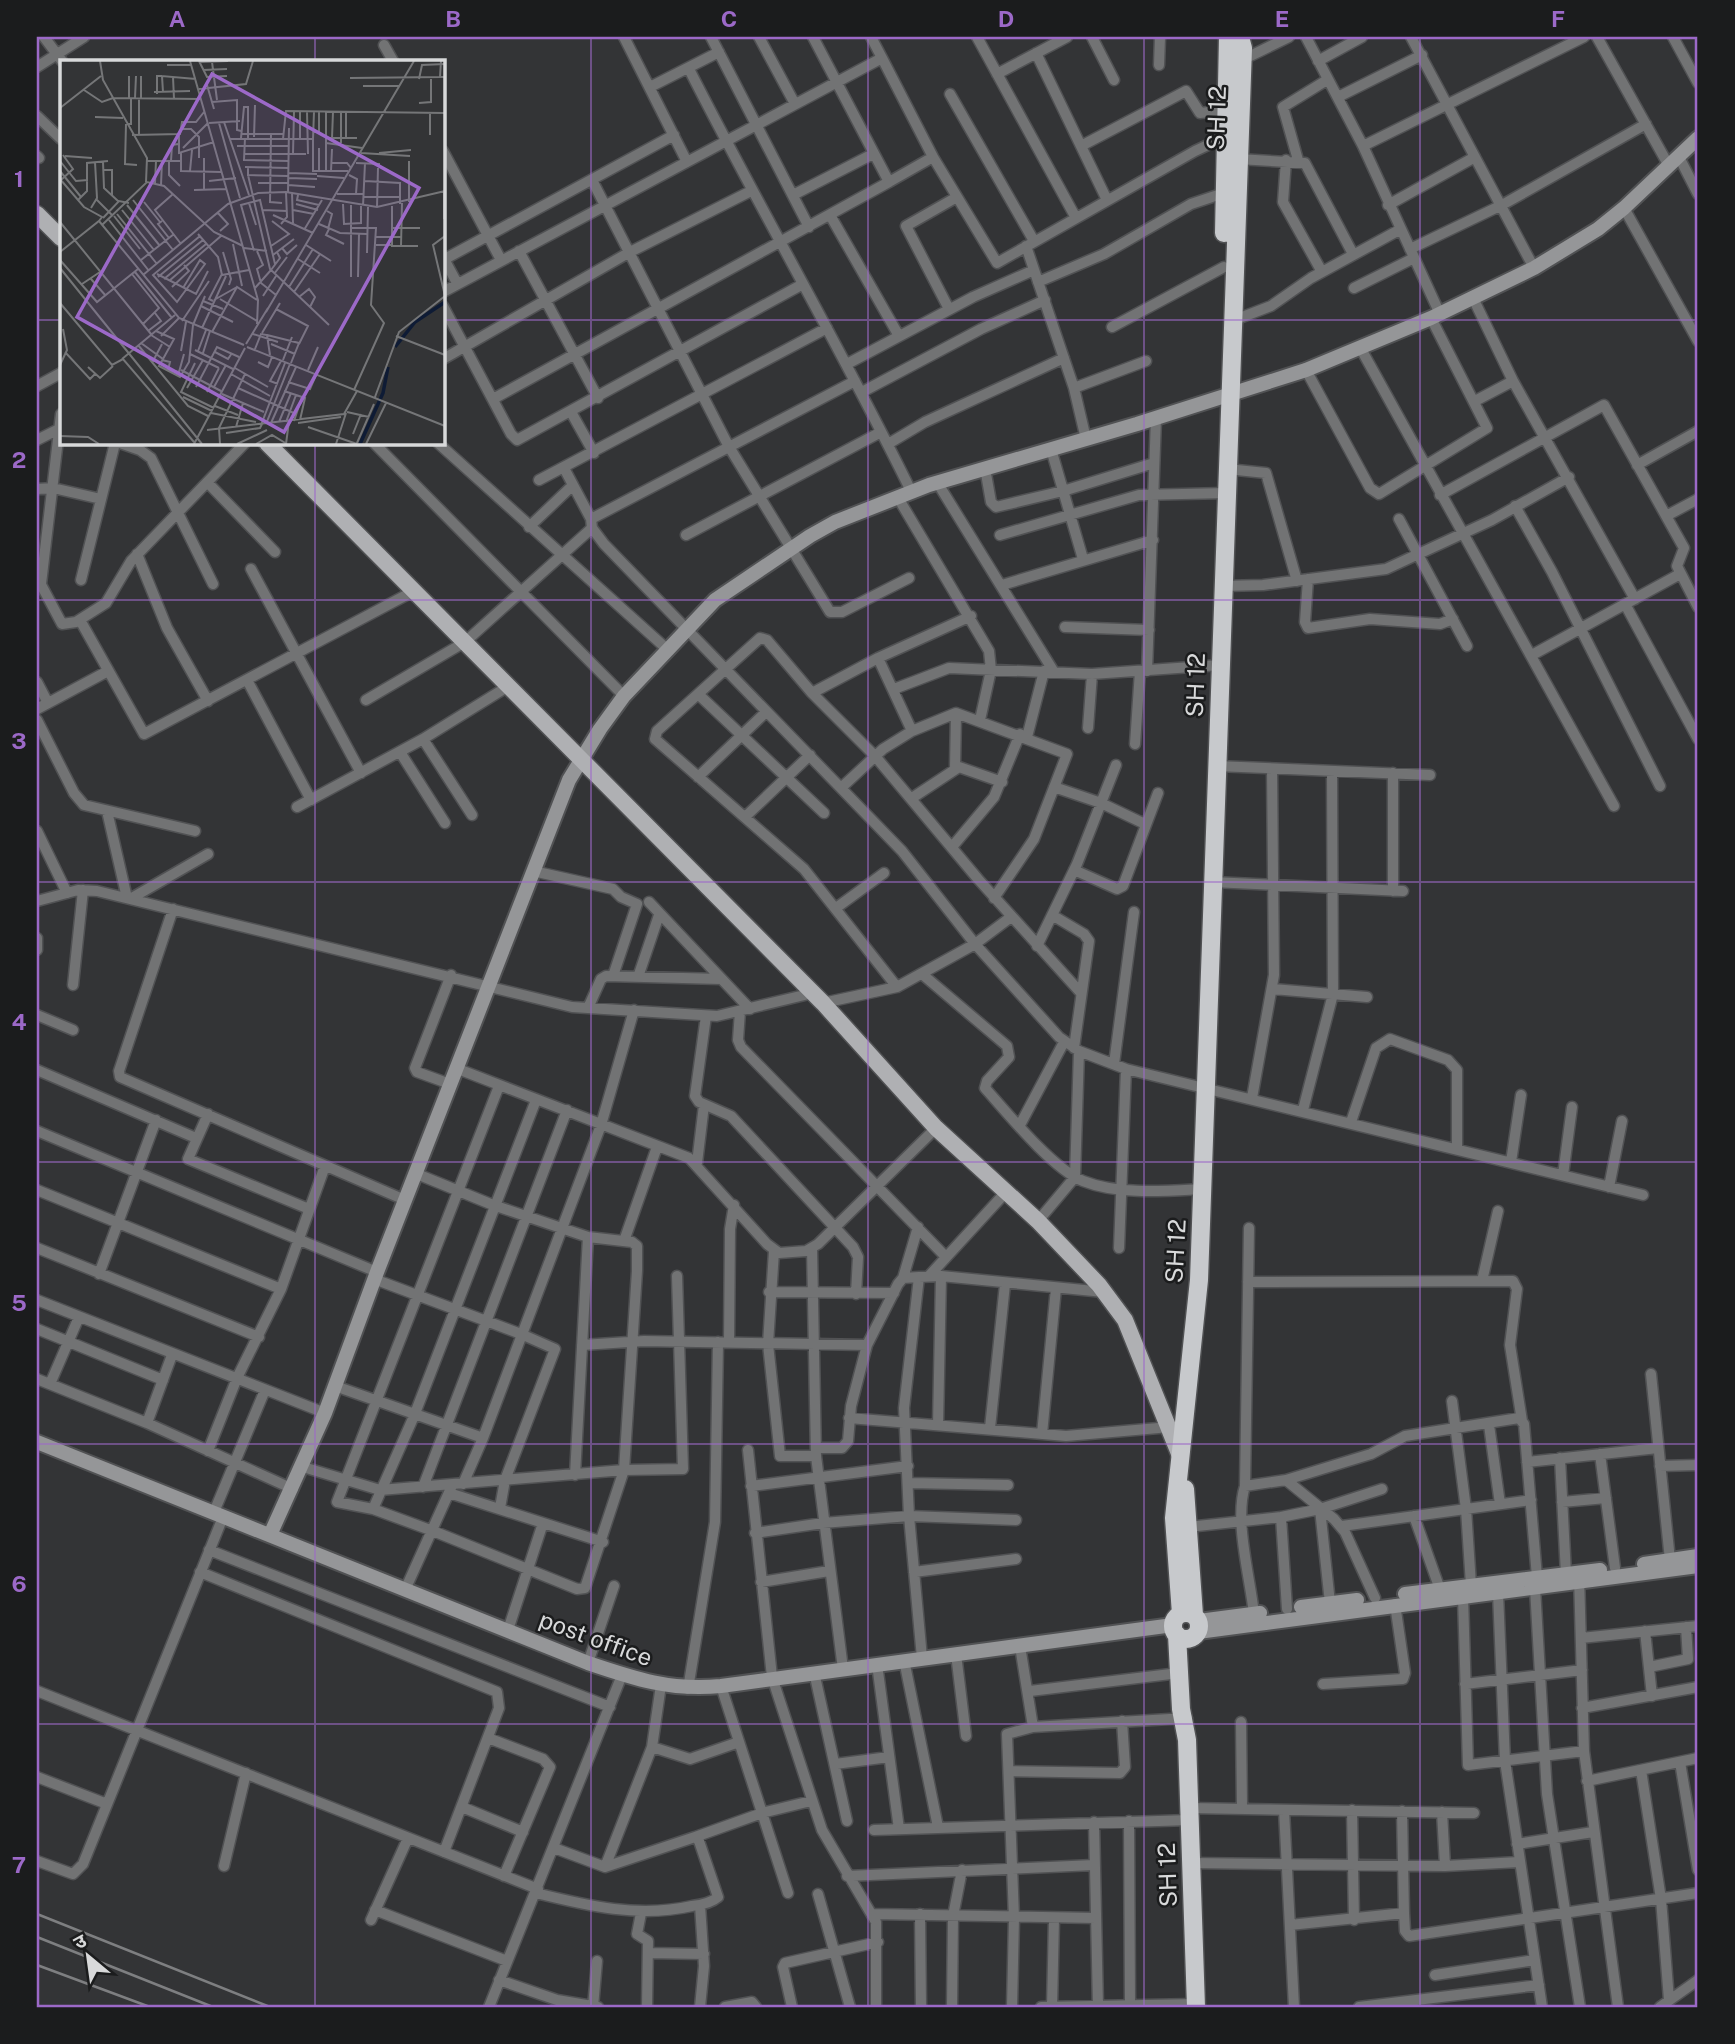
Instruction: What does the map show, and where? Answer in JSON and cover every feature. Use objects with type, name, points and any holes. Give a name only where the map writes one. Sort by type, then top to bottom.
[{"type":"highway","name":"SH 12","points":[[1187,1718],[1179,1673],[1187,1626],[1174,1518],[1199,1280],[1196,1190],[1224,395],[1224,193],[1228,37]]},
{"type":"highway","name":"SH 12","points":[[1200,1086],[1212,882],[1216,766],[1215,665],[1223,586],[1221,493],[1227,469],[1224,395],[1232,322],[1242,60],[1240,37]]},
{"type":"highway","name":"SH 12","points":[[1182,1461],[1188,1527],[1187,1740],[1196,2006]]},
{"type":"main road","points":[[37,214],[60,237]]},
{"type":"main road","points":[[268,444],[818,998],[936,1128],[1038,1221],[1105,1293],[1125,1320],[1182,1461]]},
{"type":"street","points":[[44,37],[59,57]]},
{"type":"street","points":[[37,66],[59,57],[84,37]]},
{"type":"street","points":[[624,37],[687,162]]},
{"type":"street","points":[[711,37],[809,227]]},
{"type":"street","points":[[759,37],[795,104]]},
{"type":"street","points":[[813,37],[889,182]]},
{"type":"street","points":[[871,37],[933,157],[995,262],[1225,137]]},
{"type":"street","points":[[997,74],[1067,37]]},
{"type":"street","points":[[1092,37],[1114,80]]},
{"type":"street","points":[[1159,65],[1160,37]]},
{"type":"street","points":[[1242,60],[1289,37]]},
{"type":"street","points":[[1306,37],[1363,146],[1412,253],[1485,430],[1380,494],[1373,492],[1306,370]]},
{"type":"street","points":[[1318,61],[1362,37]]},
{"type":"street","points":[[1412,37],[1534,268]]},
{"type":"street","points":[[1363,146],[1584,37]]},
{"type":"street","points":[[1597,37],[1646,124],[1698,194]]},
{"type":"street","points":[[1673,37],[1698,83]]},
{"type":"street","points":[[980,38],[1076,218]]},
{"type":"street","points":[[384,45],[393,60]]},
{"type":"street","points":[[650,87],[719,52]]},
{"type":"street","points":[[1036,53],[1107,201]]},
{"type":"street","points":[[1338,97],[1422,55]]},
{"type":"street","points":[[444,291],[882,58]]},
{"type":"street","points":[[689,69],[751,191],[862,392],[911,491]]},
{"type":"street","points":[[1327,80],[1287,102],[1283,107],[1298,160],[1311,170],[1353,254]]},
{"type":"street","points":[[1081,146],[1186,91],[1200,113],[1228,110]]},
{"type":"street","points":[[950,94],[1030,244],[1034,270],[1074,388],[1086,439]]},
{"type":"street","points":[[37,116],[60,138]]},
{"type":"street","points":[[1354,288],[1412,253],[1646,124]]},
{"type":"street","points":[[444,258],[674,135]]},
{"type":"street","points":[[270,1535],[303,1467],[325,1413],[375,1275],[458,1069],[561,797],[580,761],[624,696],[686,629],[737,582],[790,548],[835,522],[897,496],[1306,370],[1436,316],[1534,268],[1598,229],[1625,208],[1698,138]]},
{"type":"street","points":[[444,153],[501,260]]},
{"type":"street","points":[[793,195],[873,154]]},
{"type":"street","points":[[493,399],[658,307],[781,243],[933,157]]},
{"type":"street","points":[[1388,205],[1475,157]]},
{"type":"street","points":[[1238,159],[1298,160]]},
{"type":"street","points":[[1286,160],[1283,202],[1322,272]]},
{"type":"street","points":[[592,180],[728,445],[827,609],[835,614],[909,578]]},
{"type":"street","points":[[444,358],[631,252],[751,191]]},
{"type":"street","points":[[1038,282],[1104,254],[1191,204],[1224,193]]},
{"type":"street","points":[[949,309],[906,226],[957,197]]},
{"type":"street","points":[[1625,208],[1698,341]]},
{"type":"street","points":[[830,215],[899,336]]},
{"type":"street","points":[[1232,322],[1271,306],[1322,272],[1401,229]]},
{"type":"street","points":[[519,251],[598,398]]},
{"type":"street","points":[[444,261],[457,283]]},
{"type":"street","points":[[1112,327],[1224,267]]},
{"type":"street","points":[[846,364],[949,309],[1034,270]]},
{"type":"street","points":[[444,308],[517,440],[803,284]]},
{"type":"street","points":[[1473,298],[1513,381],[1569,477],[1698,738]]},
{"type":"street","points":[[862,392],[981,329],[1045,300]]},
{"type":"street","points":[[540,480],[827,328]]},
{"type":"street","points":[[1362,349],[1424,467],[1532,654],[1614,806]]},
{"type":"street","points":[[888,444],[925,422],[1064,358]]},
{"type":"street","points":[[1074,388],[1146,361]]},
{"type":"street","points":[[37,386],[60,374]]},
{"type":"street","points":[[366,700],[465,642],[592,524],[728,445],[855,381]]},
{"type":"street","points":[[1475,401],[1513,381]]},
{"type":"street","points":[[1440,495],[1544,435],[1604,405],[1684,548],[1677,562],[1680,574],[1698,607]]},
{"type":"street","points":[[571,412],[594,453]]},
{"type":"street","points":[[1135,744],[1149,629],[1156,418]]},
{"type":"street","points":[[37,440],[60,428]]},
{"type":"street","points":[[60,428],[39,582],[62,624],[80,620],[106,603],[137,554],[244,444]]},
{"type":"street","points":[[686,535],[881,432]]},
{"type":"street","points":[[1637,465],[1698,432]]},
{"type":"street","points":[[81,580],[118,444]]},
{"type":"street","points":[[121,444],[140,450],[150,458],[213,584]]},
{"type":"street","points":[[375,444],[624,696]]},
{"type":"street","points":[[439,444],[668,650]]},
{"type":"street","points":[[1051,449],[1083,559]]},
{"type":"street","points":[[985,468],[991,502],[996,508],[1154,463]]},
{"type":"street","points":[[564,468],[592,524],[725,671],[902,851],[975,944],[1065,1042],[1077,1050],[1126,1069],[1643,1195]]},
{"type":"street","points":[[1227,469],[1266,473],[1302,580],[1305,622],[1308,628],[1370,619],[1440,624],[1453,619]]},
{"type":"street","points":[[1223,586],[1302,580],[1387,569],[1462,534],[1569,477]]},
{"type":"street","points":[[937,482],[1002,584],[1049,672]]},
{"type":"street","points":[[208,483],[275,552]]},
{"type":"street","points":[[529,527],[573,485]]},
{"type":"street","points":[[37,489],[52,488],[101,499]]},
{"type":"street","points":[[1000,536],[1152,493],[1221,493]]},
{"type":"street","points":[[897,496],[971,616],[989,651],[991,670],[980,720]]},
{"type":"street","points":[[1666,516],[1698,499]]},
{"type":"street","points":[[1515,506],[1660,786]]},
{"type":"street","points":[[1399,519],[1467,646]]},
{"type":"street","points":[[1002,584],[1153,540]]},
{"type":"street","points":[[137,554],[167,628],[208,701]]},
{"type":"street","points":[[250,569],[361,773]]},
{"type":"street","points":[[1532,654],[1680,574]]},
{"type":"street","points":[[80,620],[144,734],[414,591]]},
{"type":"street","points":[[812,693],[878,658],[971,616]]},
{"type":"street","points":[[1065,627],[1149,629]]},
{"type":"street","points":[[897,987],[804,869],[659,743],[654,735],[757,640],[764,638],[812,693],[875,756],[1011,917],[1081,993]]},
{"type":"street","points":[[878,658],[912,731]]},
{"type":"street","points":[[894,689],[949,668],[1092,674],[1215,665]]},
{"type":"street","points":[[37,709],[108,671]]},
{"type":"street","points":[[952,847],[988,806],[1002,782],[1049,672]]},
{"type":"street","points":[[1088,728],[1092,674]]},
{"type":"street","points":[[247,680],[311,800]]},
{"type":"street","points":[[37,682],[48,703]]},
{"type":"street","points":[[297,807],[423,739],[507,687]]},
{"type":"street","points":[[698,694],[824,813]]},
{"type":"street","points":[[698,777],[766,712]]},
{"type":"street","points":[[954,768],[956,713]]},
{"type":"street","points":[[842,787],[875,756],[912,731],[956,713],[1068,754],[1034,839],[995,898]]},
{"type":"street","points":[[37,720],[76,797],[84,805],[195,831]]},
{"type":"street","points":[[423,739],[472,814]]},
{"type":"street","points":[[400,752],[445,823]]},
{"type":"street","points":[[745,817],[810,755]]},
{"type":"street","points":[[1037,946],[1074,870],[1116,765]]},
{"type":"street","points":[[1216,766],[1430,775]]},
{"type":"street","points":[[912,798],[954,768],[965,768],[1002,782]]},
{"type":"street","points":[[1252,1098],[1273,989],[1272,769]]},
{"type":"street","points":[[1303,1110],[1333,994],[1332,771]]},
{"type":"street","points":[[1212,882],[1398,891],[1393,774]]},
{"type":"street","points":[[1054,787],[1101,803],[1145,824]]},
{"type":"street","points":[[1074,870],[1120,889],[1158,793]]},
{"type":"street","points":[[107,811],[128,898]]},
{"type":"street","points":[[37,831],[67,893]]},
{"type":"street","points":[[128,898],[208,854]]},
{"type":"street","points":[[533,871],[613,888],[621,897],[637,904],[612,976]]},
{"type":"street","points":[[836,908],[884,873]]},
{"type":"street","points":[[37,901],[83,890],[128,898],[451,975],[542,1001],[588,1008],[706,1016],[897,987],[975,944],[1011,917]]},
{"type":"street","points":[[73,985],[83,890]]},
{"type":"street","points":[[649,902],[721,979],[745,1010]]},
{"type":"street","points":[[173,909],[119,1072],[125,1081],[405,1200]]},
{"type":"street","points":[[1114,1064],[1134,912]]},
{"type":"street","points":[[638,977],[659,915]]},
{"type":"street","points":[[1038,1221],[1074,1177],[1077,1050],[1081,993],[1089,941],[1084,934],[1052,915]]},
{"type":"street","points":[[37,938],[37,950]]},
{"type":"street","points":[[922,974],[1010,1050],[1009,1057],[987,1081],[985,1088],[1056,1163],[1074,1177],[1120,1189],[1196,1190]]},
{"type":"street","points":[[450,1084],[417,1072],[415,1068],[451,975]]},
{"type":"street","points":[[588,1008],[601,979],[612,976],[721,979]]},
{"type":"street","points":[[1273,989],[1367,997]]},
{"type":"street","points":[[405,1590],[483,1438],[601,1125],[634,1010]]},
{"type":"street","points":[[745,1010],[738,1040],[741,1047],[876,1189],[946,1257]]},
{"type":"street","points":[[37,1015],[73,1030]]},
{"type":"street","points":[[706,1016],[694,1091],[699,1102],[731,1116],[835,1227],[858,1257],[856,1293]]},
{"type":"street","points":[[1351,1122],[1376,1048],[1390,1039],[1448,1060],[1457,1069],[1457,1149]]},
{"type":"street","points":[[1020,1125],[1065,1042]]},
{"type":"street","points":[[458,1069],[657,1147],[683,1154],[696,1164],[774,1251],[787,1253],[812,1248],[876,1189],[936,1128]]},
{"type":"street","points":[[1119,1248],[1126,1069]]},
{"type":"street","points":[[37,1070],[197,1138]]},
{"type":"street","points":[[417,1174],[458,1192],[526,1217],[588,1237],[624,1241],[637,1246],[624,1470],[603,1542],[587,1586],[583,1589],[373,1509],[337,1502],[347,1480],[458,1192],[499,1086]]},
{"type":"street","points":[[1511,1162],[1521,1095]]},
{"type":"street","points":[[373,1509],[414,1416],[493,1205],[536,1100]]},
{"type":"street","points":[[696,1164],[704,1105]]},
{"type":"street","points":[[1563,1175],[1572,1107]]},
{"type":"street","points":[[423,1487],[567,1110]]},
{"type":"street","points":[[208,1114],[187,1157],[191,1161],[309,1209]]},
{"type":"street","points":[[99,1273],[156,1120]]},
{"type":"street","points":[[1609,1187],[1622,1121]]},
{"type":"street","points":[[37,1131],[299,1238],[418,1296],[555,1349],[505,1480],[500,1508]]},
{"type":"street","points":[[624,1241],[657,1147]]},
{"type":"street","points":[[208,1451],[237,1378],[281,1289],[326,1166]]},
{"type":"street","points":[[37,1190],[281,1289]]},
{"type":"street","points":[[922,1658],[909,1516],[910,1483],[904,1422],[924,1276],[946,1257],[1006,1192]]},
{"type":"street","points":[[688,1689],[715,1522],[730,1229],[734,1205]]},
{"type":"street","points":[[1482,1281],[1498,1211]]},
{"type":"street","points":[[774,1251],[769,1292],[768,1344],[780,1456],[837,1449],[845,1445],[867,1345],[903,1278],[918,1227]]},
{"type":"street","points":[[1250,1228],[1245,1486],[1241,1504],[1254,1614]]},
{"type":"street","points":[[575,1475],[588,1237]]},
{"type":"street","points":[[37,1248],[258,1337]]},
{"type":"street","points":[[812,1248],[816,1452],[822,1523],[844,1669]]},
{"type":"street","points":[[303,1467],[380,1490],[455,1488],[505,1480],[624,1470],[683,1469],[677,1276]]},
{"type":"street","points":[[903,1278],[941,1276],[1105,1293]]},
{"type":"street","points":[[937,1425],[941,1276]]},
{"type":"street","points":[[1248,1282],[1513,1281],[1517,1286],[1510,1345],[1531,1500],[1544,1757],[1580,2007]]},
{"type":"street","points":[[990,1428],[1005,1283]]},
{"type":"street","points":[[1042,1434],[1056,1288]]},
{"type":"street","points":[[769,1292],[894,1293]]},
{"type":"street","points":[[37,1300],[325,1413]]},
{"type":"street","points":[[50,1384],[79,1318]]},
{"type":"street","points":[[37,1329],[163,1380]]},
{"type":"street","points":[[582,1345],[677,1341],[867,1345]]},
{"type":"street","points":[[147,1423],[172,1355]]},
{"type":"street","points":[[1651,1374],[1670,1560]]},
{"type":"street","points":[[37,1379],[147,1423],[232,1464],[293,1489]]},
{"type":"street","points":[[335,1386],[414,1416],[483,1438]]},
{"type":"street","points":[[37,1861],[73,1874],[79,1870],[209,1550],[232,1464],[265,1390]]},
{"type":"street","points":[[1452,1401],[1466,1509],[1465,1684],[1468,1765],[1584,1751]]},
{"type":"street","points":[[849,1418],[1042,1434],[1099,1435],[1170,1427]]},
{"type":"street","points":[[1245,1486],[1286,1480],[1371,1454],[1405,1436],[1515,1418],[1522,1421]]},
{"type":"street","points":[[1489,1424],[1500,1504]]},
{"type":"street","name":"post office","points":[[37,1442],[588,1663],[661,1685],[688,1689],[721,1686],[904,1660],[1187,1626]]},
{"type":"street","points":[[1527,1462],[1658,1448]]},
{"type":"street","points":[[748,1450],[772,1678],[811,1801],[827,1842],[872,1914],[878,1942],[876,2007]]},
{"type":"street","points":[[1600,1454],[1615,1568]]},
{"type":"street","points":[[1560,1458],[1562,1502],[1575,1576],[1581,1638],[1581,1708],[1587,1781],[1618,2007]]},
{"type":"street","points":[[1660,1466],[1698,1465]]},
{"type":"street","points":[[751,1486],[908,1466]]},
{"type":"street","points":[[1286,1480],[1342,1526],[1375,1598]]},
{"type":"street","points":[[910,1483],[1008,1485]]},
{"type":"street","points":[[455,1488],[500,1508],[603,1542]]},
{"type":"street","points":[[1188,1527],[1281,1517],[1320,1509],[1382,1489]]},
{"type":"street","points":[[1562,1502],[1606,1498]]},
{"type":"street","points":[[1342,1526],[1531,1500]]},
{"type":"street","points":[[1320,1509],[1330,1603]]},
{"type":"street","points":[[755,1533],[822,1523],[909,1516],[1016,1520]]},
{"type":"street","points":[[1414,1516],[1442,1593]]},
{"type":"street","points":[[1281,1517],[1287,1609]]},
{"type":"street","points":[[508,1630],[543,1523]]},
{"type":"street","points":[[209,1550],[610,1707]]},
{"type":"street","points":[[1187,1626],[1330,1603],[1536,1583],[1698,1556]]},
{"type":"street","points":[[914,1572],[1016,1559]]},
{"type":"street","points":[[1575,1576],[1698,1566]]},
{"type":"street","points":[[761,1583],[829,1571]]},
{"type":"street","points":[[200,1572],[497,1692],[501,1702],[444,1852]]},
{"type":"street","points":[[1467,1591],[1498,1593],[1536,1583]]},
{"type":"street","points":[[588,1663],[614,1586]]},
{"type":"street","points":[[1187,1626],[1395,1604],[1442,1593]]},
{"type":"street","points":[[1498,1593],[1505,1761],[1542,2007]]},
{"type":"street","points":[[1323,1684],[1403,1679],[1405,1673],[1395,1604]]},
{"type":"street","points":[[1581,1638],[1698,1626]]},
{"type":"street","points":[[1649,1667],[1688,1659],[1686,1627]]},
{"type":"street","points":[[1645,1631],[1652,1696]]},
{"type":"street","points":[[1020,1646],[1030,1691],[1033,1727]]},
{"type":"street","points":[[956,1654],[966,1736]]},
{"type":"street","points":[[904,1660],[938,1827]]},
{"type":"street","points":[[877,1664],[899,1829]]},
{"type":"street","points":[[1465,1684],[1582,1670]]},
{"type":"street","points":[[814,1672],[847,1821]]},
{"type":"street","points":[[1030,1691],[1179,1673]]},
{"type":"street","points":[[490,2007],[622,1675]]},
{"type":"street","points":[[604,1867],[652,1746],[661,1685]]},
{"type":"street","points":[[721,1686],[788,1893]]},
{"type":"street","points":[[1581,1708],[1698,1688]]},
{"type":"street","points":[[37,1691],[537,1891],[581,1905],[641,1913],[714,1901],[718,1895],[695,1836]]},
{"type":"street","points":[[1012,2007],[1014,1918],[1007,1734],[1033,1727],[1187,1718]]},
{"type":"street","points":[[1009,1771],[1121,1773],[1125,1767],[1122,1721]]},
{"type":"street","points":[[1241,1722],[1242,1807]]},
{"type":"street","points":[[488,1738],[543,1759],[550,1767],[504,1876]]},
{"type":"street","points":[[652,1746],[691,1759],[739,1742]]},
{"type":"street","points":[[835,1764],[889,1757]]},
{"type":"street","points":[[1587,1781],[1698,1758]]},
{"type":"street","points":[[1680,1762],[1698,1870]]},
{"type":"street","points":[[1641,1770],[1661,1899],[1669,2000]]},
{"type":"street","points":[[225,1866],[246,1773]]},
{"type":"street","points":[[37,1777],[107,1804]]},
{"type":"street","points":[[554,1848],[604,1867],[762,1812],[811,1801]]},
{"type":"street","points":[[461,1807],[523,1832]]},
{"type":"street","points":[[874,1830],[1129,1821],[1242,1807],[1474,1813]]},
{"type":"street","points":[[1284,1810],[1294,2007]]},
{"type":"street","points":[[1352,1810],[1354,1920]]},
{"type":"street","points":[[1402,1811],[1405,1931],[1409,1936],[1698,1893]]},
{"type":"street","points":[[1442,1812],[1445,1866]]},
{"type":"street","points":[[1129,1821],[1129,2005]]},
{"type":"street","points":[[1094,1822],[1098,2006]]},
{"type":"street","points":[[1517,1843],[1594,1832]]},
{"type":"street","points":[[371,1920],[408,1838]]},
{"type":"street","points":[[1191,1863],[1445,1866],[1519,1862]]},
{"type":"street","points":[[848,1876],[1094,1864]]},
{"type":"street","points":[[952,2007],[953,1916],[962,1870]]},
{"type":"street","points":[[818,1894],[850,2007]]},
{"type":"street","points":[[700,1905],[704,1954],[700,2007]]},
{"type":"street","points":[[376,1910],[507,1961]]},
{"type":"street","points":[[641,1913],[637,1934],[648,1940],[647,2007]]},
{"type":"street","points":[[1290,1926],[1404,1913]]},
{"type":"street","points":[[872,1914],[1096,1918]]},
{"type":"street","points":[[920,1914],[921,2007]]},
{"type":"street","points":[[1052,2007],[1054,1919]]},
{"type":"street","points":[[792,2007],[783,1972],[785,1963],[878,1942]]},
{"type":"street","points":[[648,1953],[704,1954]]},
{"type":"street","points":[[499,1980],[557,2000],[596,2007],[597,1961]]},
{"type":"street","points":[[1435,1975],[1535,1961]]},
{"type":"street","points":[[1660,2007],[1698,1980]]},
{"type":"street","points":[[1366,2007],[1538,1985]]},
{"type":"street","points":[[725,2007],[752,2003],[756,2007]]},
{"type":"street","points":[[1041,2007],[1196,2006]]},
{"type":"railway","points":[[37,1914],[270,2007]]},
{"type":"railway","points":[[37,1937],[213,2007]]},
{"type":"railway","points":[[37,1965],[150,2007]]}]
